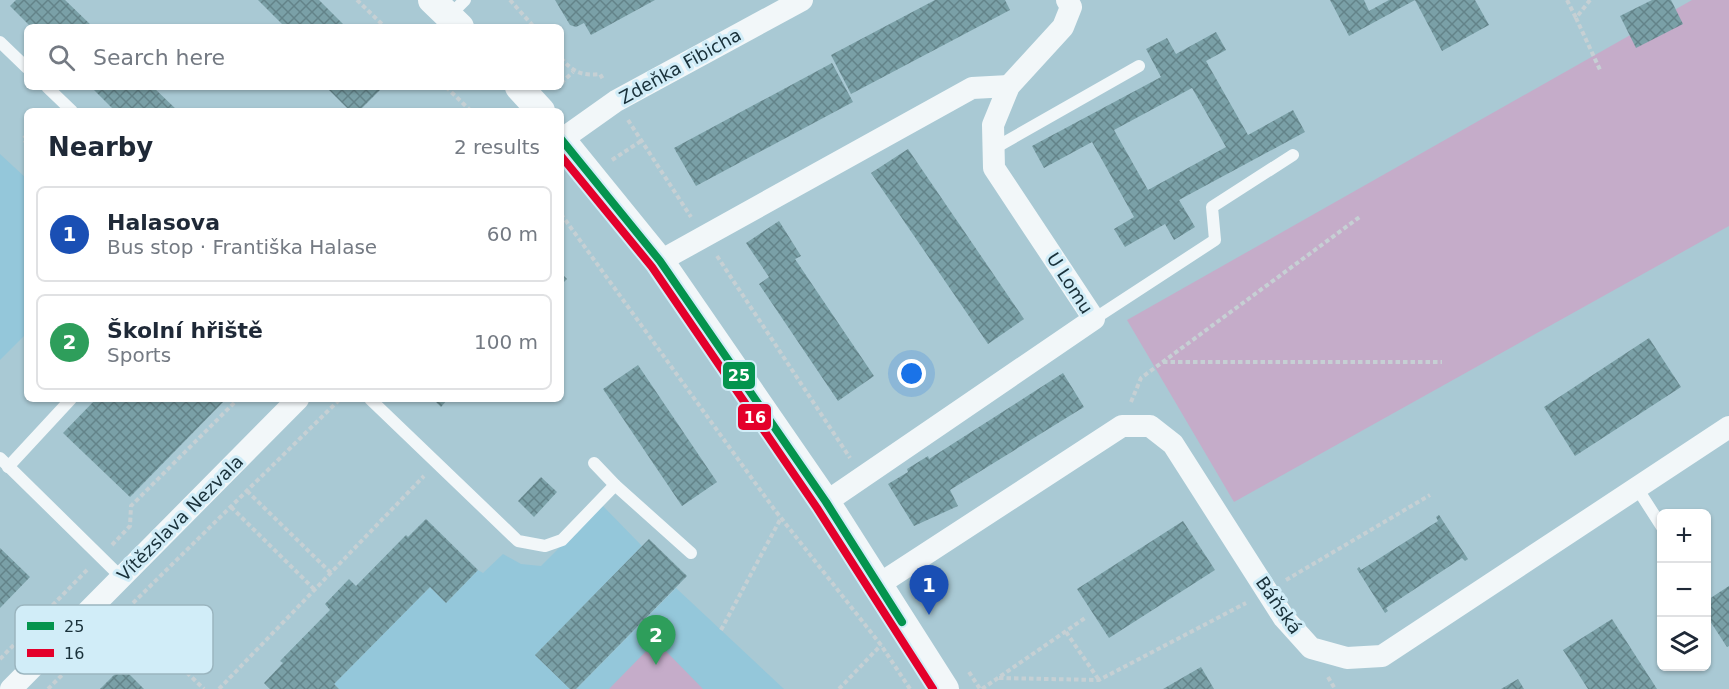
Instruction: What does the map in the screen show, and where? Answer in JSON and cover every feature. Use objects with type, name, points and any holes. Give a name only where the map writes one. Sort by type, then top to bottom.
[{"type":"street","name":"Zdeňka Fibicha","points":[[564,137],[616,101],[802,0]]},
{"type":"street","name":"U Lomu","points":[[826,502],[1094,319],[994,168],[993,125],[1008,86],[1063,27],[1071,8],[1067,0]]},
{"type":"street","points":[[660,261],[972,88],[1008,86]]},
{"type":"street","points":[[522,90],[538,108]]},
{"type":"street","points":[[564,143],[660,261],[826,502],[945,689]]},
{"type":"street","name":"Vítězslava Nezvala","points":[[94,605],[295,402]]},
{"type":"street","points":[[878,585],[1122,426]]},
{"type":"street","name":"Báňská","points":[[1122,426],[1150,426],[1173,444],[1284,618],[1311,648],[1347,658],[1382,656],[1729,427]]},
{"type":"street","name":"Vítězslava Nezvala","points":[[11,689],[26,674]]},
{"type":"lane","points":[[0,42],[24,65]]},
{"type":"lane","points":[[993,149],[1140,66]]},
{"type":"lane","points":[[50,90],[69,108]]},
{"type":"lane","points":[[1094,319],[1215,240],[1212,207],[1293,155]]},
{"type":"lane","points":[[68,402],[4,462],[122,577]]},
{"type":"lane","points":[[373,402],[518,541],[545,546],[561,540],[615,485]]},
{"type":"lane","points":[[594,463],[615,485],[691,553]]},
{"type":"lane","points":[[1636,488],[1657,520]]},
{"type":"path","points":[[357,0],[382,24]]},
{"type":"path","points":[[510,0],[531,24]]},
{"type":"path","points":[[1567,0],[1601,72]]},
{"type":"path","points":[[1576,18],[1590,0]]},
{"type":"path","points":[[564,80],[573,72]]},
{"type":"path","points":[[449,90],[468,108]]},
{"type":"path","points":[[1122,426],[1141,378],[1361,216]]},
{"type":"path","points":[[564,218],[781,518],[881,645],[910,689]]},
{"type":"path","points":[[1162,362],[1442,362]]},
{"type":"path","points":[[53,605],[130,526],[131,506],[235,402]]},
{"type":"path","points":[[247,491],[240,498],[337,402]]},
{"type":"path","points":[[219,689],[436,463]]},
{"type":"path","points":[[131,605],[247,491]]},
{"type":"path","points":[[247,491],[331,573]]},
{"type":"path","points":[[999,678],[1099,680],[1268,591],[1430,495]]},
{"type":"path","points":[[231,507],[315,590]]},
{"type":"path","points":[[721,630],[781,518]]},
{"type":"path","points":[[982,689],[1085,618]]},
{"type":"path","points":[[1066,632],[1099,680]]},
{"type":"path","points":[[0,659],[15,644]]},
{"type":"path","points":[[839,689],[881,645]]},
{"type":"path","points":[[48,689],[63,674]]},
{"type":"path","points":[[188,674],[204,689]]},
{"type":"shaded area","points":[[1692,0],[1729,0],[1729,226],[1234,502],[1127,320]]},
{"type":"shaded area","points":[[0,154],[24,176],[24,336],[0,360]]},
{"type":"shaded area","points":[[602,505],[642,546],[535,655],[570,689],[339,689],[334,684],[430,587],[446,603],[478,570],[483,573],[503,554],[521,564],[541,566]]},
{"type":"shaded area","points":[[676,588],[784,689],[576,689]]},
{"type":"shaded area","points":[[656,641],[703,689],[609,689]]},
{"type":"building","points":[[16,0],[65,0],[90,24],[28,24],[10,6]]},
{"type":"building","points":[[258,0],[319,0],[343,24],[282,24]]},
{"type":"building","points":[[555,0],[655,0],[591,35],[584,23],[576,27],[570,25]]},
{"type":"building","points":[[935,0],[1005,0],[1010,10],[851,94],[831,55]]},
{"type":"building","points":[[1330,0],[1364,0],[1369,11],[1389,0],[1415,0],[1349,36]]},
{"type":"building","points":[[1415,0],[1475,0],[1489,25],[1442,51]]},
{"type":"building","points":[[1652,0],[1671,0],[1683,24],[1636,48],[1620,16]]},
{"type":"building","points":[[1216,32],[1226,50],[1206,61],[1248,135],[1293,110],[1305,132],[1179,200],[1195,227],[1174,240],[1165,224],[1125,247],[1114,229],[1134,217],[1092,142],[1044,168],[1032,146],[1161,77],[1146,49],[1167,38],[1176,54]],"holes":[[[1192,88],[1226,147],[1148,190],[1114,130]]]},
{"type":"building","points":[[832,63],[853,102],[696,186],[674,148]]},
{"type":"building","points":[[94,90],[156,90],[175,108],[112,108]]},
{"type":"building","points":[[329,90],[380,90],[362,108],[347,108]]},
{"type":"building","points":[[908,149],[1024,319],[988,344],[871,173]]},
{"type":"building","points":[[779,221],[801,256],[795,259],[874,376],[838,401],[759,284],[769,277],[746,243]]},
{"type":"building","points":[[1649,338],[1681,387],[1575,456],[1544,407]]},
{"type":"building","points":[[638,365],[717,482],[682,506],[603,389]]},
{"type":"building","points":[[1063,373],[1084,407],[950,490],[958,506],[914,526],[888,484],[908,472],[907,469],[928,456],[929,459]]},
{"type":"building","points":[[93,402],[223,402],[130,497],[63,433]]},
{"type":"building","points":[[436,402],[445,402],[441,407]]},
{"type":"building","points":[[541,477],[557,492],[534,517],[518,501]]},
{"type":"building","points":[[1439,515],[1468,559],[1465,561],[1462,558],[1386,608],[1388,611],[1385,613],[1357,569],[1359,567],[1361,570],[1438,521],[1436,517]]},
{"type":"building","points":[[426,519],[478,570],[446,603],[430,587],[334,684],[339,689],[270,689],[264,683],[283,663],[280,661],[330,610],[325,604],[349,579],[356,586],[406,535],[408,537]]},
{"type":"building","points":[[1183,521],[1215,570],[1109,638],[1077,589]]},
{"type":"building","points":[[649,539],[687,576],[576,689],[570,689],[535,655]]},
{"type":"building","points":[[0,548],[30,577],[0,608]]},
{"type":"building","points":[[1729,586],[1729,646],[1727,647],[1711,623],[1711,598]]},
{"type":"building","points":[[1612,619],[1657,689],[1588,689],[1563,650]]},
{"type":"building","points":[[1201,667],[1214,689],[1163,689]]},
{"type":"building","points":[[115,674],[129,674],[144,689],[100,689]]},
{"type":"building","points":[[1518,679],[1524,689],[1501,689]]},
{"type":"transit line","name":"25","points":[[564,143],[660,261],[826,502],[902,622]]},
{"type":"transit line","name":"16","points":[[564,160],[652,267],[817,508],[933,689]]},
{"type":"place","name":"Halasova","points":[[929,615]]},
{"type":"place","name":"Školní hřiště","points":[[656,665]]}]
